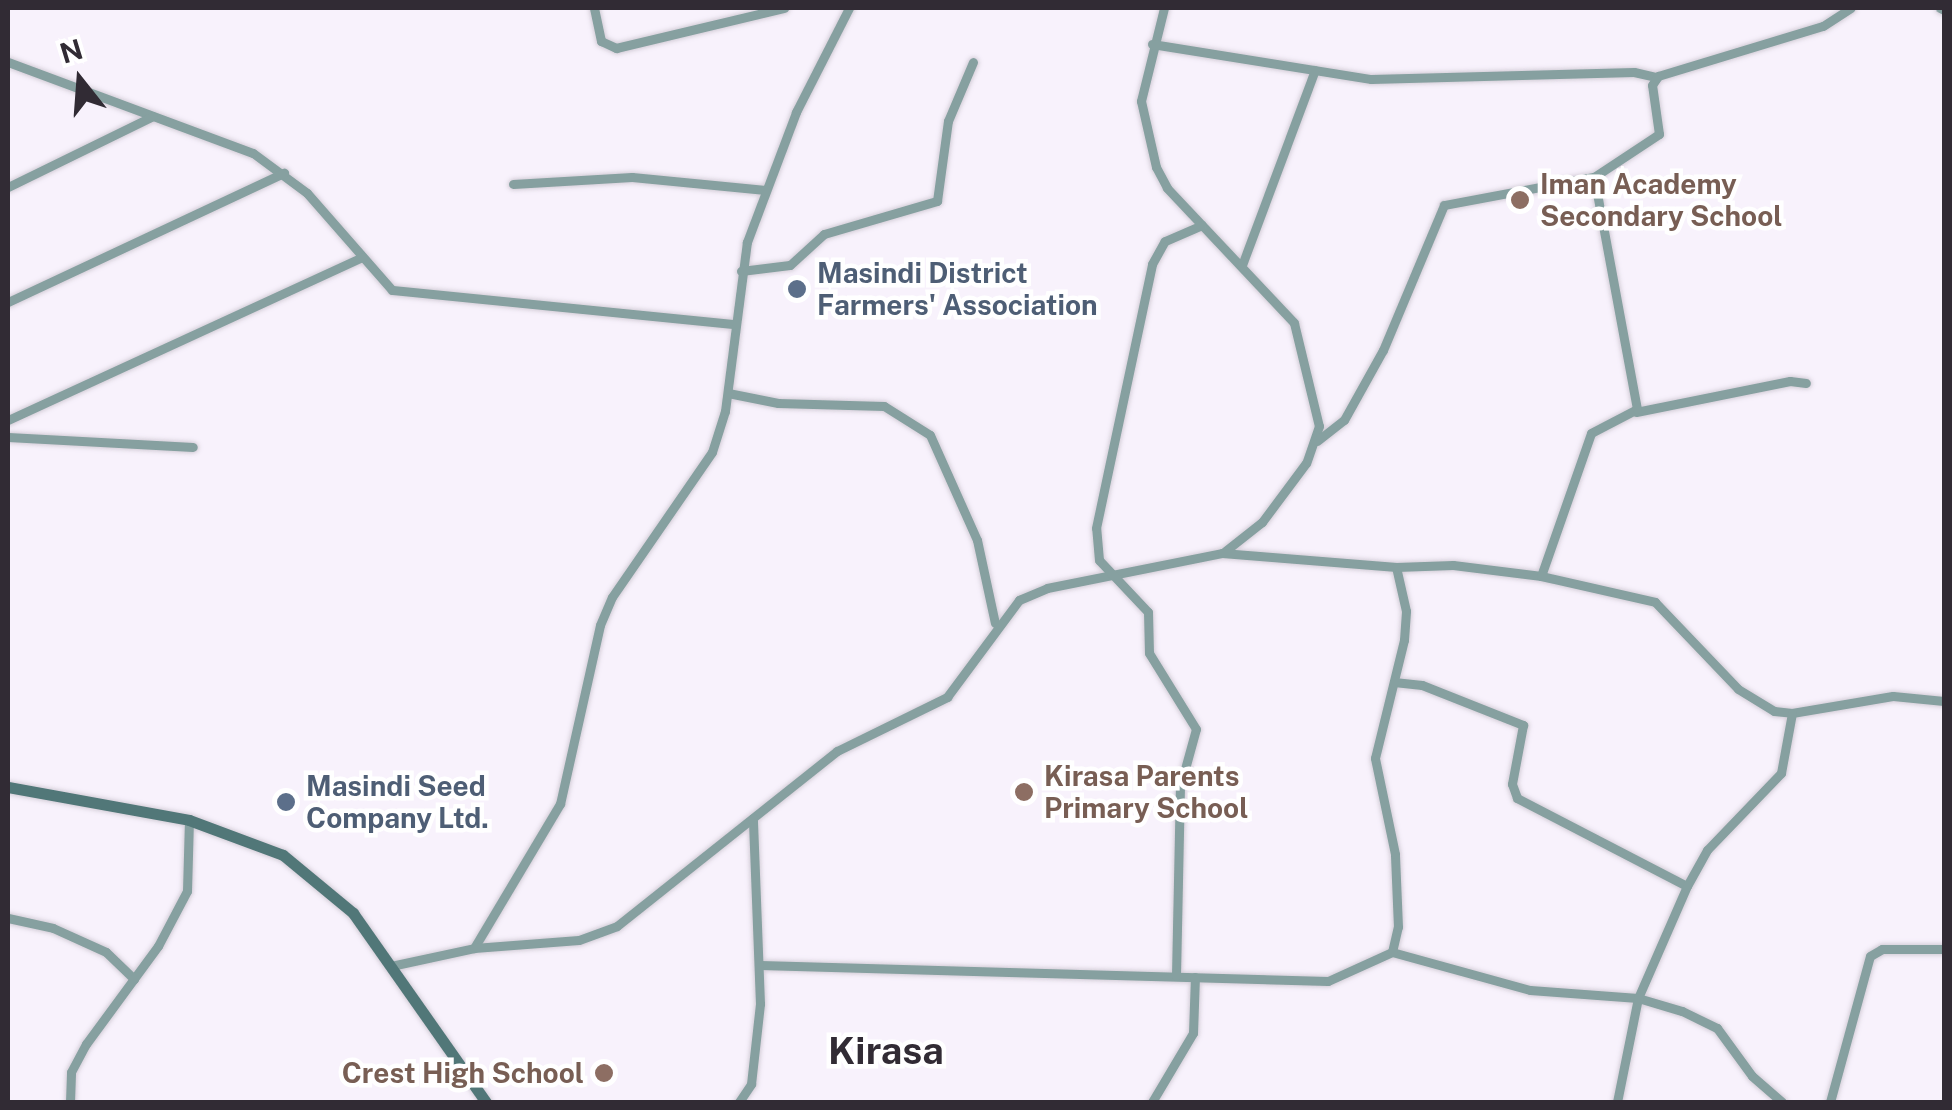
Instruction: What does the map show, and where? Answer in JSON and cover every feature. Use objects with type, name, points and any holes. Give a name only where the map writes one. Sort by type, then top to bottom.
[{"type":"main road","points":[[8,788],[189,820],[248,839],[300,866],[353,913],[486,1102]]},
{"type":"street","points":[[594,8],[600,41],[616,48],[784,8]]},
{"type":"street","points":[[474,948],[560,804],[600,625],[612,597],[707,464],[728,394],[741,271],[765,190],[850,8]]},
{"type":"street","points":[[1164,8],[1152,44],[1141,101],[1152,156],[1168,188],[1242,265],[1299,335],[1316,400],[1316,441]]},
{"type":"street","points":[[1152,44],[1315,70],[1418,80],[1634,72],[1656,77],[1823,26],[1833,12],[1851,8]]},
{"type":"street","points":[[8,62],[253,153],[284,173],[388,287],[400,292],[733,324]]},
{"type":"street","points":[[741,271],[790,265],[820,237],[851,223],[938,201],[944,138],[973,62]]},
{"type":"street","points":[[8,71],[19,66]]},
{"type":"street","points":[[1242,265],[1315,70]]},
{"type":"street","points":[[1222,553],[1262,522],[1316,441],[1344,420],[1382,350],[1444,205],[1564,178],[1594,177],[1660,134],[1656,77]]},
{"type":"street","points":[[8,187],[153,116]]},
{"type":"street","points":[[8,302],[284,173]]},
{"type":"street","points":[[1594,177],[1636,412]]},
{"type":"street","points":[[513,184],[632,178],[765,190]]},
{"type":"street","points":[[1176,976],[1180,787],[1196,729],[1149,653],[1148,612],[1099,560],[1096,528],[1152,264],[1165,241],[1202,225]]},
{"type":"street","points":[[8,420],[362,257]]},
{"type":"street","points":[[1541,576],[1587,439],[1600,424],[1636,412],[1790,381],[1806,384]]},
{"type":"street","points":[[728,394],[778,404],[884,406],[930,436],[976,540],[996,624]]},
{"type":"street","points":[[8,436],[193,447]]},
{"type":"street","points":[[391,966],[474,948],[579,940],[617,926],[837,751],[947,697],[996,624],[1032,593],[1222,553],[1396,568],[1453,565],[1541,576],[1655,602],[1738,689],[1792,714],[1893,696],[1944,702]]},
{"type":"street","points":[[1392,952],[1398,927],[1396,854],[1375,758],[1406,611],[1396,568]]},
{"type":"street","points":[[1394,682],[1422,686],[1516,720],[1527,732],[1512,784],[1517,798],[1687,886]]},
{"type":"street","points":[[1618,1102],[1638,998],[1687,886],[1707,850],[1781,774],[1792,714]]},
{"type":"street","points":[[739,1102],[751,1084],[760,965],[753,818]]},
{"type":"street","points":[[70,1102],[72,1072],[187,891],[189,820]]},
{"type":"street","points":[[8,918],[52,928],[106,952],[134,979]]},
{"type":"street","points":[[1830,1102],[1870,956],[1882,949],[1944,949]]},
{"type":"street","points":[[760,965],[1328,981],[1392,952],[1530,990],[1638,998],[1712,1024],[1752,1076],[1782,1102]]},
{"type":"street","points":[[1152,1102],[1192,1033],[1195,977]]},
{"type":"place","name":"Iman Academy Secondary School","points":[[1520,200]]},
{"type":"place","name":"Masindi District Farmers' Association","points":[[797,289]]},
{"type":"place","name":"Kirasa Parents Primary School","points":[[1024,792]]},
{"type":"place","name":"Masindi Seed Company Ltd.","points":[[286,802]]},
{"type":"place","name":"Crest High School","points":[[604,1073]]},
{"type":"district","name":"Kirasa","points":[[886,1051]]}]
